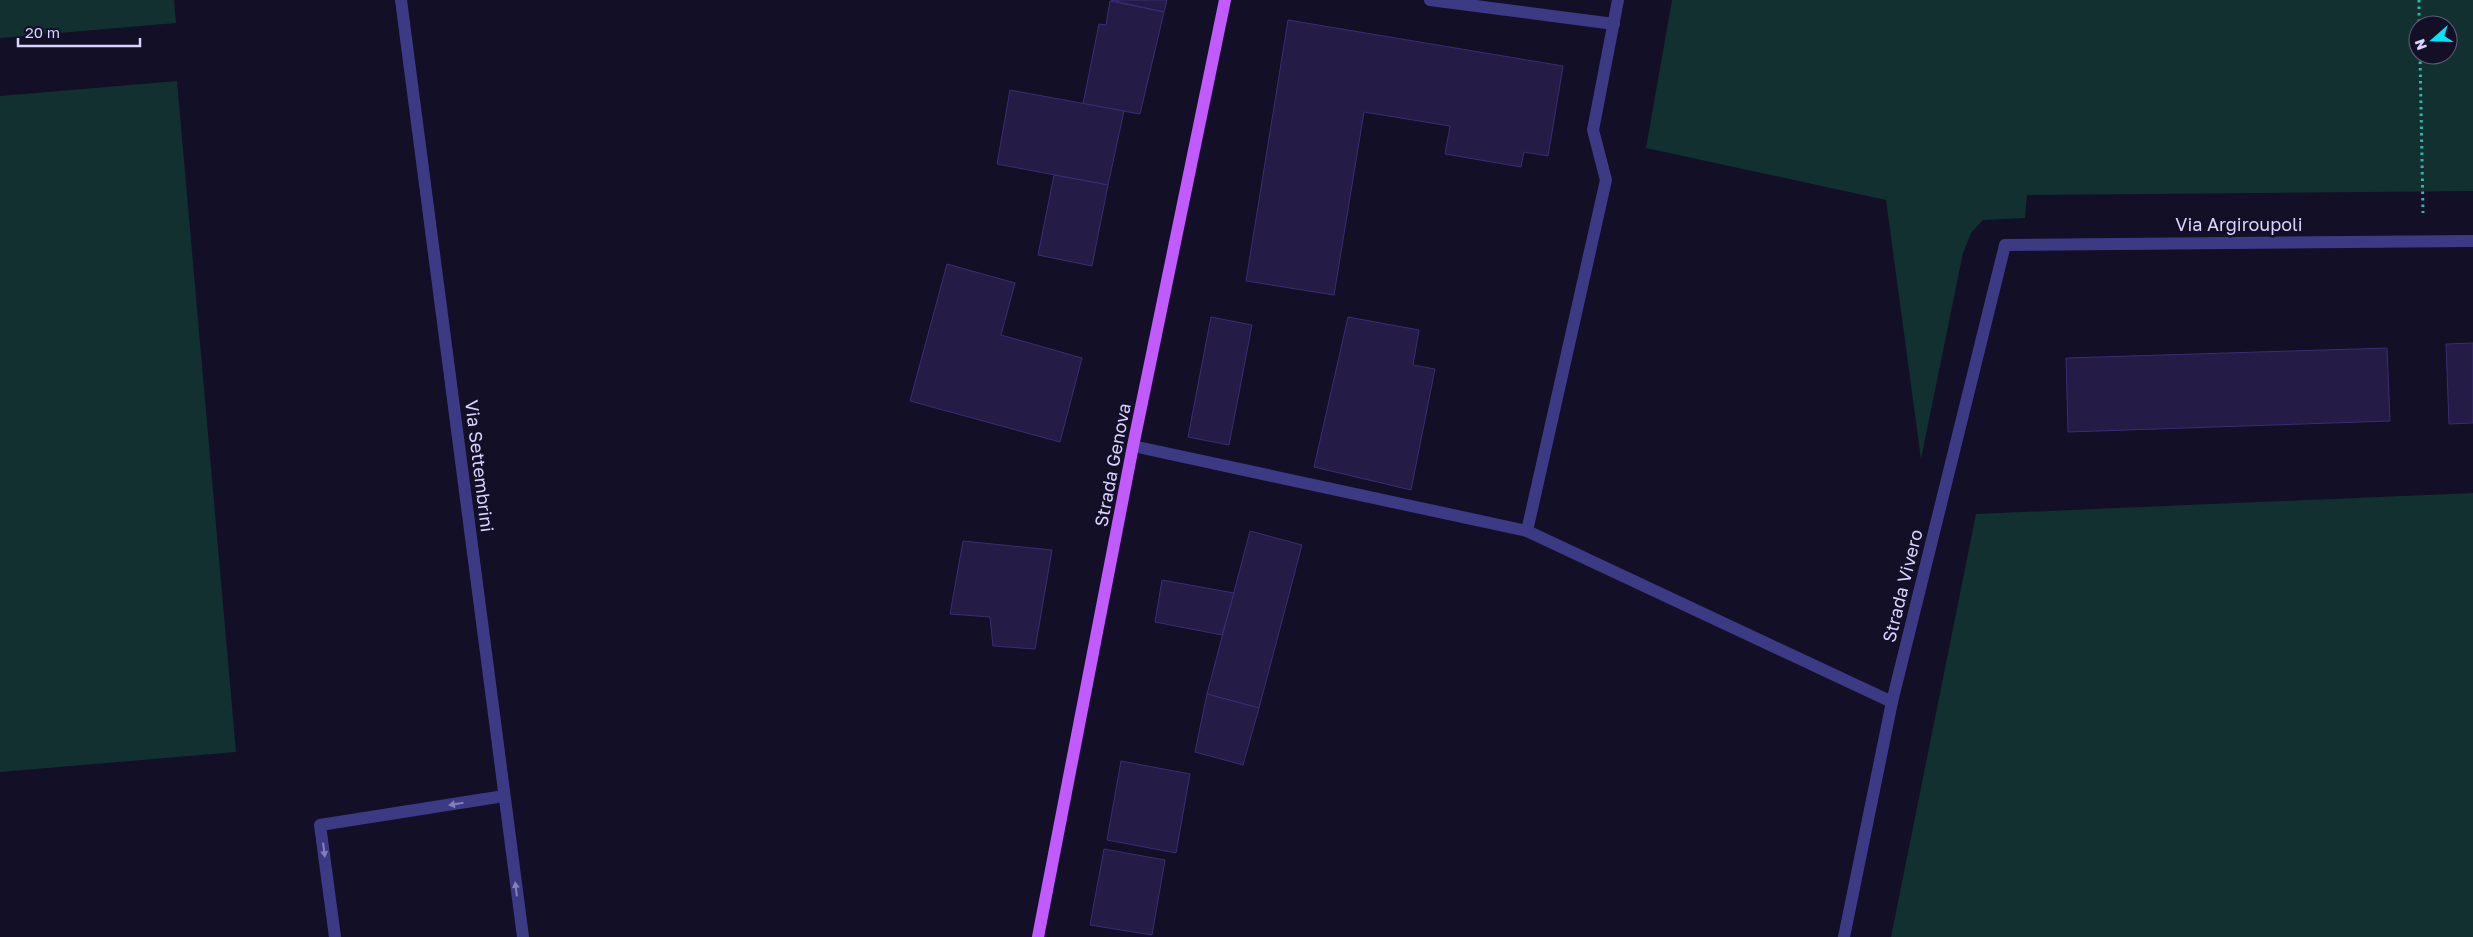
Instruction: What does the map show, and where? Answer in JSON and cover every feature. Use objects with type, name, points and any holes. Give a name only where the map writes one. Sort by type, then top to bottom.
[{"type":"main road","name":"Strada Genova","points":[[1038,937],[1133,446],[1225,0]]},
{"type":"street","name":"Via Settembrini","points":[[402,0],[523,937]]},
{"type":"street","points":[[1430,0],[1614,24]]},
{"type":"street","points":[[1527,531],[1606,180],[1593,130],[1618,0]]},
{"type":"street","name":"Via Argiroupoli","points":[[2005,245],[2473,241]]},
{"type":"street","name":"Strada Vivero","points":[[1844,937],[1892,702],[2005,245]]},
{"type":"street","points":[[1133,446],[1527,531],[1892,702]]},
{"type":"street","points":[[335,937],[320,825],[504,796]]},
{"type":"path","points":[[2419,0],[2419,15]]},
{"type":"path","points":[[2420,65],[2423,241]]},
{"type":"green space","points":[[0,0],[174,0],[176,23],[0,38]]},
{"type":"green space","points":[[1672,0],[2473,0],[2473,191],[2027,195],[2025,218],[1983,220],[1971,233],[1963,253],[1921,459],[1886,200],[1646,148]]},
{"type":"green space","points":[[177,81],[236,752],[0,772],[0,96]]},
{"type":"green space","points":[[2473,493],[2473,937],[1891,937],[1976,514]]},
{"type":"building","points":[[1111,0],[1167,0],[1164,12]]},
{"type":"building","points":[[1110,1],[1164,12],[1140,114],[1083,104],[1099,24],[1106,25]]},
{"type":"building","points":[[1288,20],[1563,66],[1548,156],[1524,152],[1521,167],[1445,154],[1450,126],[1364,112],[1334,295],[1246,281]]},
{"type":"building","points":[[1010,90],[1124,111],[1108,185],[997,164]]},
{"type":"building","points":[[1054,175],[1108,185],[1092,266],[1038,255]]},
{"type":"building","points":[[947,264],[1015,283],[1001,335],[1082,358],[1060,442],[910,401]]},
{"type":"building","points":[[1211,317],[1252,325],[1229,445],[1188,437]]},
{"type":"building","points":[[1348,317],[1419,330],[1413,365],[1435,369],[1411,490],[1314,467]]},
{"type":"building","points":[[2473,343],[2473,423],[2449,424],[2446,344]]},
{"type":"building","points":[[2387,348],[2390,421],[2068,432],[2066,358]]},
{"type":"building","points":[[1250,531],[1302,545],[1259,708],[1207,694]]},
{"type":"building","points":[[963,541],[1052,550],[1035,649],[993,646],[990,617],[950,614]]},
{"type":"building","points":[[1162,580],[1234,593],[1222,635],[1155,622]]},
{"type":"building","points":[[1207,694],[1259,708],[1243,765],[1195,752]]},
{"type":"building","points":[[1121,761],[1190,774],[1176,853],[1107,840]]},
{"type":"building","points":[[1104,849],[1165,860],[1152,935],[1090,925]]}]
